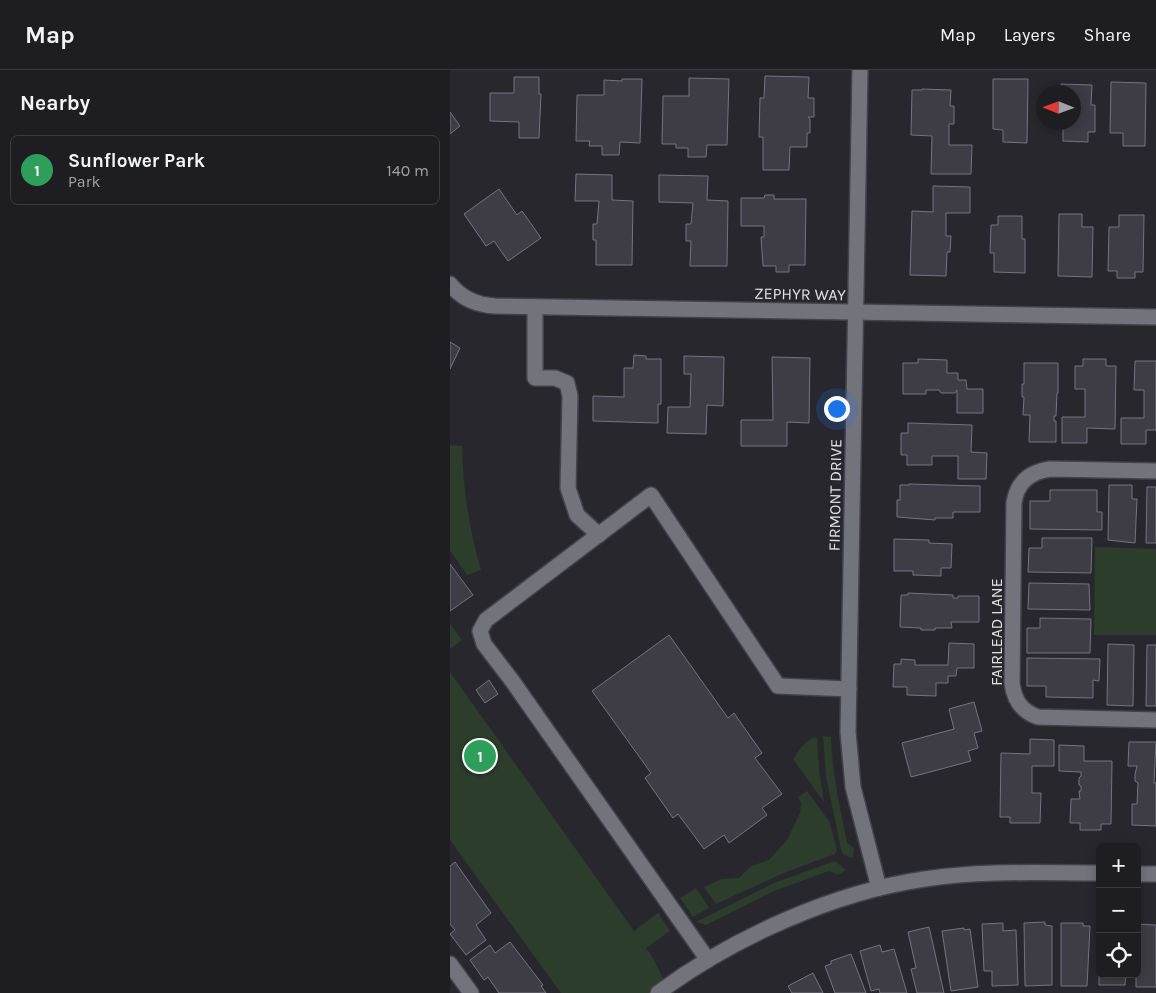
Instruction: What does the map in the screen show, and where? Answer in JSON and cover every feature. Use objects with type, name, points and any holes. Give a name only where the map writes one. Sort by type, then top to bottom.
[{"type":"street","name":"FIRMONT DRIVE","points":[[860,70],[848,750],[853,787],[879,888]]},
{"type":"street","name":"ZEPHYR WAY","points":[[450,284],[461,295],[478,303],[495,306],[1156,317]]},
{"type":"street","points":[[535,307],[535,378],[555,378],[567,383],[570,396],[568,488],[577,514],[599,535]]},
{"type":"street","name":"FAIRLEAD LANE","points":[[1156,471],[1050,469],[1036,472],[1024,479],[1017,490],[1014,503],[1012,683],[1018,702],[1022,708],[1032,715],[1044,718],[1156,720]]},
{"type":"street","points":[[708,960],[513,682],[484,644],[480,631],[486,620],[651,496],[778,686],[849,689]]},
{"type":"street","points":[[658,993],[675,988],[708,960],[741,942],[809,911],[879,888],[926,878],[1009,872],[1096,873]]},
{"type":"street","points":[[1141,874],[1156,874]]},
{"type":"street","points":[[450,964],[471,993]]},
{"type":"green space","points":[[450,445],[462,446],[467,508],[481,570],[467,575],[450,550]]},
{"type":"green space","points":[[1095,547],[1156,549],[1156,635],[1094,635]]},
{"type":"green space","points":[[450,624],[462,640],[450,649]]},
{"type":"green space","points":[[450,672],[634,931],[658,913],[670,931],[646,948],[670,993],[561,993],[450,840]]},
{"type":"green space","points":[[823,736],[831,737],[839,803],[847,843],[854,848],[853,858],[844,855],[841,849],[826,776]]},
{"type":"green space","points":[[817,737],[819,770],[824,802],[793,759],[807,742]]},
{"type":"green space","points":[[807,791],[829,821],[837,850],[835,854],[786,872],[716,904],[704,887],[722,879],[739,878],[751,866],[769,860],[787,840],[800,813],[801,803],[798,797]]},
{"type":"green space","points":[[835,861],[846,870],[838,875],[829,871],[774,891],[706,925],[696,922],[774,883]]},
{"type":"green space","points":[[696,888],[709,908],[693,917],[680,898]]},
{"type":"building","points":[[765,76],[809,77],[808,98],[814,98],[814,117],[808,117],[810,119],[810,133],[807,133],[807,147],[790,147],[789,170],[763,170],[763,137],[759,137],[760,98],[764,98]]},
{"type":"building","points":[[514,77],[539,77],[539,94],[541,94],[539,138],[519,138],[519,122],[490,121],[490,93],[514,93]]},
{"type":"building","points":[[689,78],[729,79],[727,145],[707,145],[706,157],[688,157],[688,148],[676,148],[676,144],[662,144],[663,96],[689,96]]},
{"type":"building","points":[[622,79],[642,79],[640,143],[620,142],[619,155],[602,155],[602,146],[589,146],[590,141],[576,141],[577,95],[604,95],[604,80],[622,81]]},
{"type":"building","points":[[993,79],[1028,79],[1027,143],[1003,142],[1003,130],[993,129]]},
{"type":"building","points":[[1111,82],[1146,83],[1145,146],[1123,146],[1123,133],[1110,133]]},
{"type":"building","points":[[1061,84],[1092,85],[1091,105],[1095,105],[1095,132],[1088,132],[1088,142],[1063,141],[1063,130],[1081,130],[1081,85]]},
{"type":"building","points":[[912,90],[951,90],[950,106],[954,106],[954,124],[949,124],[949,145],[972,145],[971,174],[931,174],[932,136],[911,135]]},
{"type":"building","points":[[450,112],[460,126],[450,134]]},
{"type":"building","points":[[576,174],[612,175],[612,200],[633,201],[632,265],[596,265],[596,240],[593,240],[593,224],[597,224],[599,201],[575,201]]},
{"type":"building","points":[[659,175],[708,176],[707,200],[728,201],[727,266],[690,266],[691,241],[686,241],[686,224],[691,224],[693,203],[659,202]]},
{"type":"building","points":[[933,186],[970,187],[970,213],[946,213],[946,236],[951,236],[950,252],[947,252],[946,276],[910,275],[912,211],[933,212]]},
{"type":"building","points":[[499,189],[517,215],[522,211],[541,238],[508,261],[494,241],[486,246],[464,214]]},
{"type":"building","points":[[765,195],[774,195],[774,199],[806,199],[805,265],[789,265],[789,272],[776,272],[776,266],[763,266],[761,237],[764,237],[764,226],[741,226],[741,198],[764,198]]},
{"type":"building","points":[[1059,214],[1082,214],[1082,227],[1093,227],[1092,277],[1058,276]]},
{"type":"building","points":[[1119,215],[1144,215],[1143,272],[1135,272],[1135,278],[1117,278],[1117,271],[1108,271],[1109,227],[1119,227]]},
{"type":"building","points":[[998,216],[1022,216],[1022,239],[1025,239],[1025,273],[994,272],[994,253],[990,253],[991,225],[998,225]]},
{"type":"building","points":[[450,342],[460,348],[450,369]]},
{"type":"building","points":[[634,355],[646,356],[646,359],[661,359],[661,404],[658,404],[658,423],[593,421],[593,396],[624,397],[624,368],[633,368]]},
{"type":"building","points":[[684,356],[724,357],[723,406],[707,405],[706,434],[667,433],[668,407],[690,407],[691,374],[684,374]]},
{"type":"building","points":[[772,357],[810,358],[809,423],[787,422],[787,446],[741,446],[741,420],[773,420]]},
{"type":"building","points":[[918,359],[947,360],[947,373],[958,373],[958,380],[966,380],[967,389],[983,389],[983,413],[957,413],[957,390],[955,393],[926,390],[926,394],[903,394],[903,363],[918,363]]},
{"type":"building","points":[[1083,359],[1106,359],[1106,366],[1116,366],[1115,429],[1087,428],[1087,443],[1062,443],[1062,417],[1085,417],[1085,389],[1075,389],[1075,366],[1083,366]]},
{"type":"building","points":[[1135,361],[1156,361],[1156,430],[1146,430],[1146,444],[1121,444],[1121,418],[1144,418],[1144,390],[1134,390]]},
{"type":"building","points":[[1024,363],[1058,363],[1058,393],[1056,416],[1054,416],[1054,421],[1056,421],[1056,442],[1029,442],[1030,415],[1023,415],[1024,397],[1022,397],[1022,384],[1024,384]]},
{"type":"building","points":[[908,423],[972,425],[971,452],[987,453],[986,479],[958,479],[958,456],[932,456],[932,465],[907,465],[907,455],[901,455],[901,433],[908,433]]},
{"type":"building","points":[[900,485],[980,486],[980,512],[953,512],[953,518],[935,518],[935,520],[897,517],[897,500],[900,500]]},
{"type":"building","points":[[1109,485],[1132,485],[1132,499],[1137,499],[1135,543],[1108,540]]},
{"type":"building","points":[[1147,487],[1156,487],[1156,543],[1146,543]]},
{"type":"building","points":[[1050,490],[1097,490],[1097,512],[1102,512],[1102,530],[1030,529],[1030,501],[1050,501]]},
{"type":"building","points":[[1042,538],[1092,538],[1091,573],[1028,572],[1029,548],[1042,548]]},
{"type":"building","points":[[894,539],[929,540],[929,543],[952,544],[951,568],[941,568],[941,576],[913,575],[913,571],[894,571]]},
{"type":"building","points":[[450,564],[473,595],[450,611]]},
{"type":"building","points":[[1029,583],[1089,584],[1090,610],[1028,609]]},
{"type":"building","points":[[908,593],[953,595],[953,598],[958,598],[958,596],[979,596],[979,622],[951,622],[952,628],[935,628],[935,630],[900,627],[901,595],[908,595]]},
{"type":"building","points":[[1040,618],[1091,619],[1090,653],[1027,653],[1027,628],[1040,628]]},
{"type":"building","points":[[669,635],[728,718],[734,713],[762,753],[755,758],[782,794],[762,808],[767,815],[729,843],[724,835],[704,849],[678,814],[673,818],[645,778],[651,773],[592,691]]},
{"type":"building","points":[[949,643],[974,644],[974,668],[957,668],[956,676],[948,676],[948,683],[936,683],[936,696],[907,695],[907,687],[893,687],[894,664],[901,664],[901,659],[915,660],[915,665],[948,665]]},
{"type":"building","points":[[1108,644],[1134,645],[1133,706],[1107,705]]},
{"type":"building","points":[[1147,645],[1156,645],[1156,706],[1146,706]]},
{"type":"building","points":[[1027,658],[1100,659],[1099,681],[1093,680],[1093,698],[1046,697],[1046,686],[1027,686]]},
{"type":"building","points":[[489,680],[498,694],[485,703],[476,690]]},
{"type":"building","points":[[974,702],[982,731],[974,733],[978,748],[968,751],[971,761],[911,777],[902,743],[954,729],[949,709]]},
{"type":"building","points":[[1030,739],[1054,740],[1054,766],[1032,766],[1032,793],[1041,793],[1040,823],[1010,823],[1010,817],[1000,817],[1001,753],[1030,754]]},
{"type":"building","points":[[1129,742],[1156,742],[1154,783],[1156,783],[1156,826],[1132,825],[1132,804],[1137,804],[1138,783],[1135,781],[1137,766],[1128,766]]},
{"type":"building","points":[[1059,745],[1084,746],[1084,761],[1112,761],[1111,824],[1101,824],[1101,830],[1080,830],[1080,823],[1070,823],[1071,799],[1080,799],[1079,791],[1081,791],[1081,786],[1079,785],[1079,778],[1081,772],[1059,771]]},
{"type":"building","points":[[455,862],[491,913],[476,925],[486,940],[466,955],[450,934],[455,930],[450,924],[450,866]]},
{"type":"building","points":[[1045,922],[1045,925],[1052,926],[1052,985],[1025,986],[1024,923]]},
{"type":"building","points":[[1003,923],[1003,931],[1016,930],[1018,985],[992,986],[992,971],[984,971],[982,924]]},
{"type":"building","points":[[1061,923],[1083,923],[1083,926],[1090,926],[1087,986],[1061,986]]},
{"type":"building","points":[[1141,924],[1156,925],[1156,987],[1136,987],[1136,978],[1141,978]]},
{"type":"building","points":[[929,927],[944,993],[917,993],[911,969],[916,968],[908,932]]},
{"type":"building","points":[[964,928],[964,930],[970,929],[978,987],[951,991],[942,931]]},
{"type":"building","points":[[510,942],[543,985],[541,986],[546,993],[499,993],[488,977],[484,980],[470,960],[490,945],[495,953]]},
{"type":"building","points":[[880,945],[882,952],[894,949],[907,993],[880,993],[879,989],[871,991],[860,951]]},
{"type":"building","points":[[851,954],[866,993],[835,993],[825,966],[831,964],[831,961]]},
{"type":"building","points":[[813,973],[823,993],[792,993],[788,986]]},
{"type":"building","points":[[1099,978],[1126,978],[1125,985],[1099,985]]},
{"type":"place","name":"Sunflower Park","points":[[480,756]]}]
